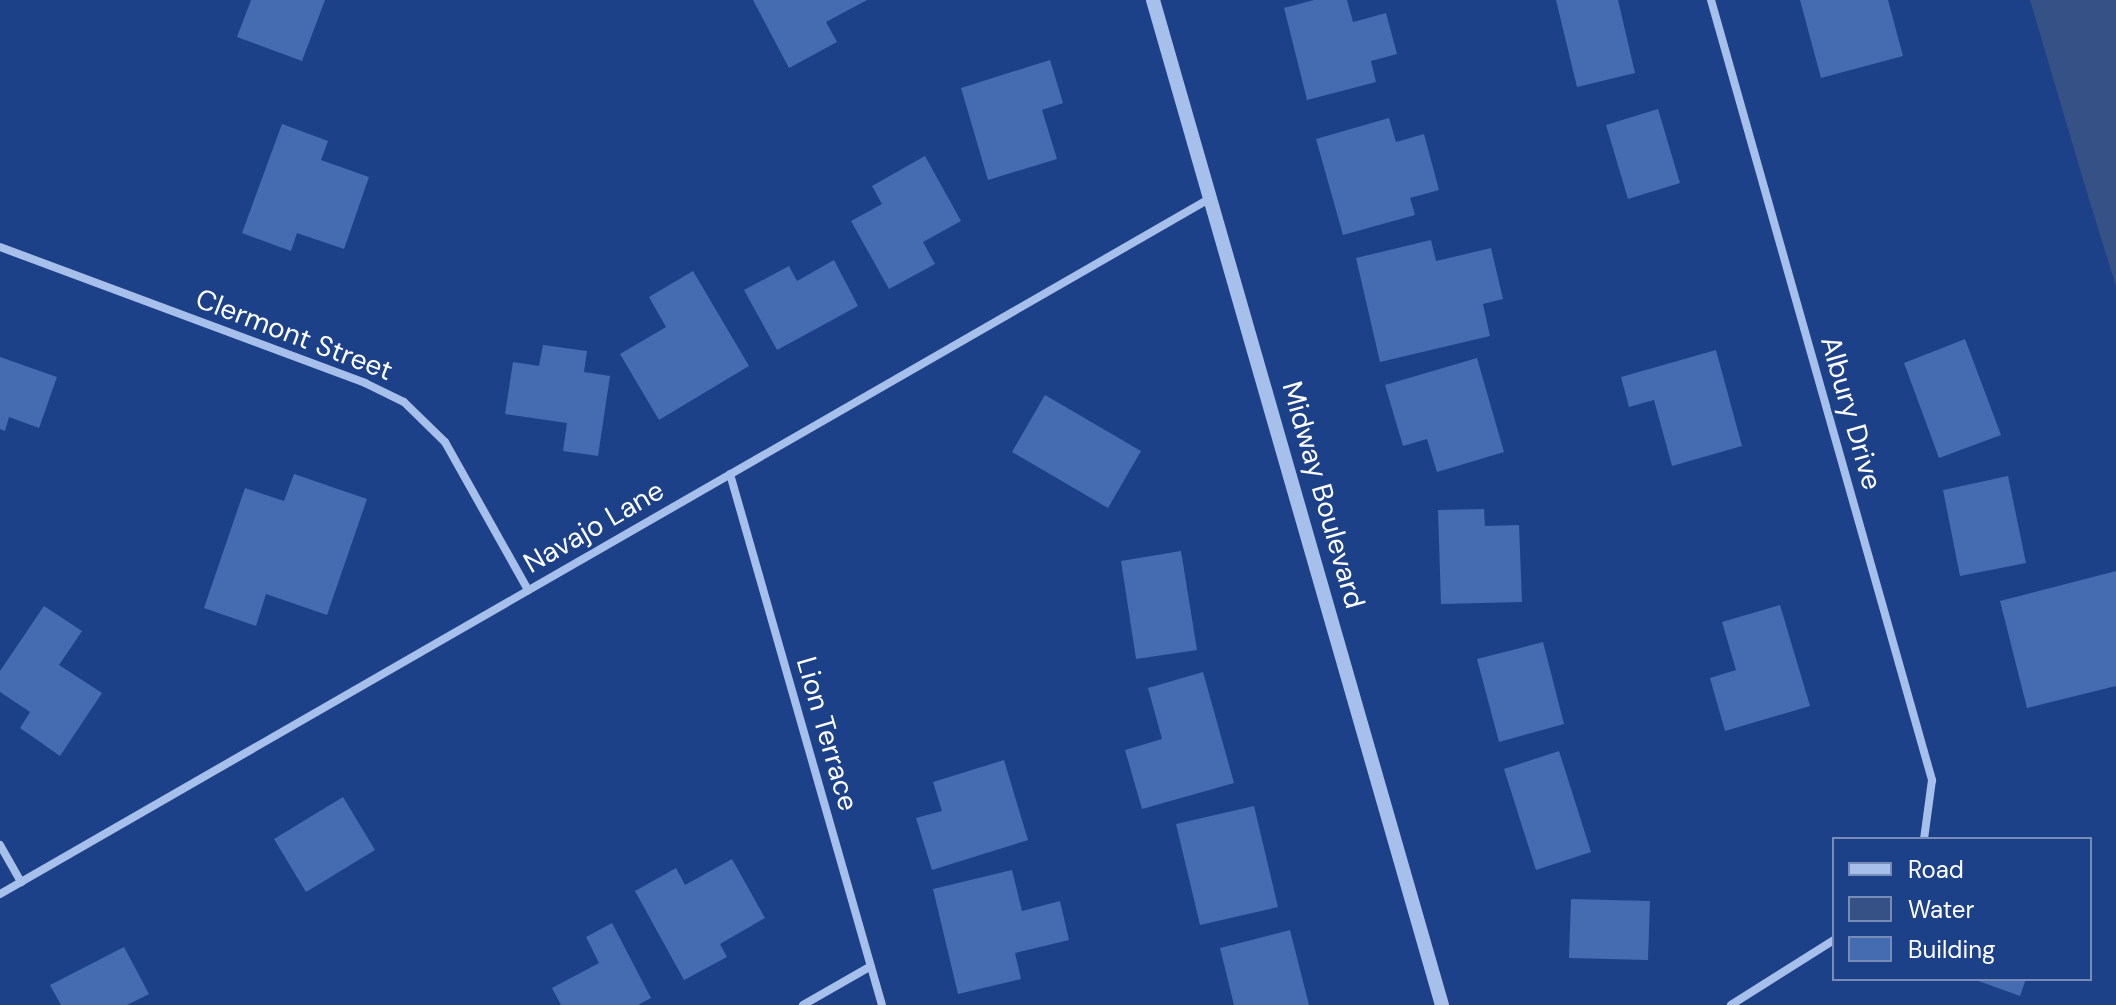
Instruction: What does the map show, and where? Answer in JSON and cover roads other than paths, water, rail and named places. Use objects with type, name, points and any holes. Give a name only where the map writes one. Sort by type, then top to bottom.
[{"type":"street","name":"Midway Boulevard","points":[[1153,0],[1442,1005]]},
{"type":"street","name":"Albury Drive","points":[[1711,0],[1932,780],[1924,837]]},
{"type":"street","name":"Navajo Lane","points":[[0,894],[1211,198]]},
{"type":"street","name":"Clermont Street","points":[[0,247],[365,383],[404,402],[445,442],[528,590]]},
{"type":"street","name":"Lion Terrace","points":[[730,474],[882,1005]]},
{"type":"street","points":[[0,845],[21,882]]},
{"type":"street","points":[[1731,1005],[1832,941]]},
{"type":"street","points":[[803,1005],[871,966]]},
{"type":"water","points":[[2030,0],[2116,0],[2116,286],[2085,186]]}]
